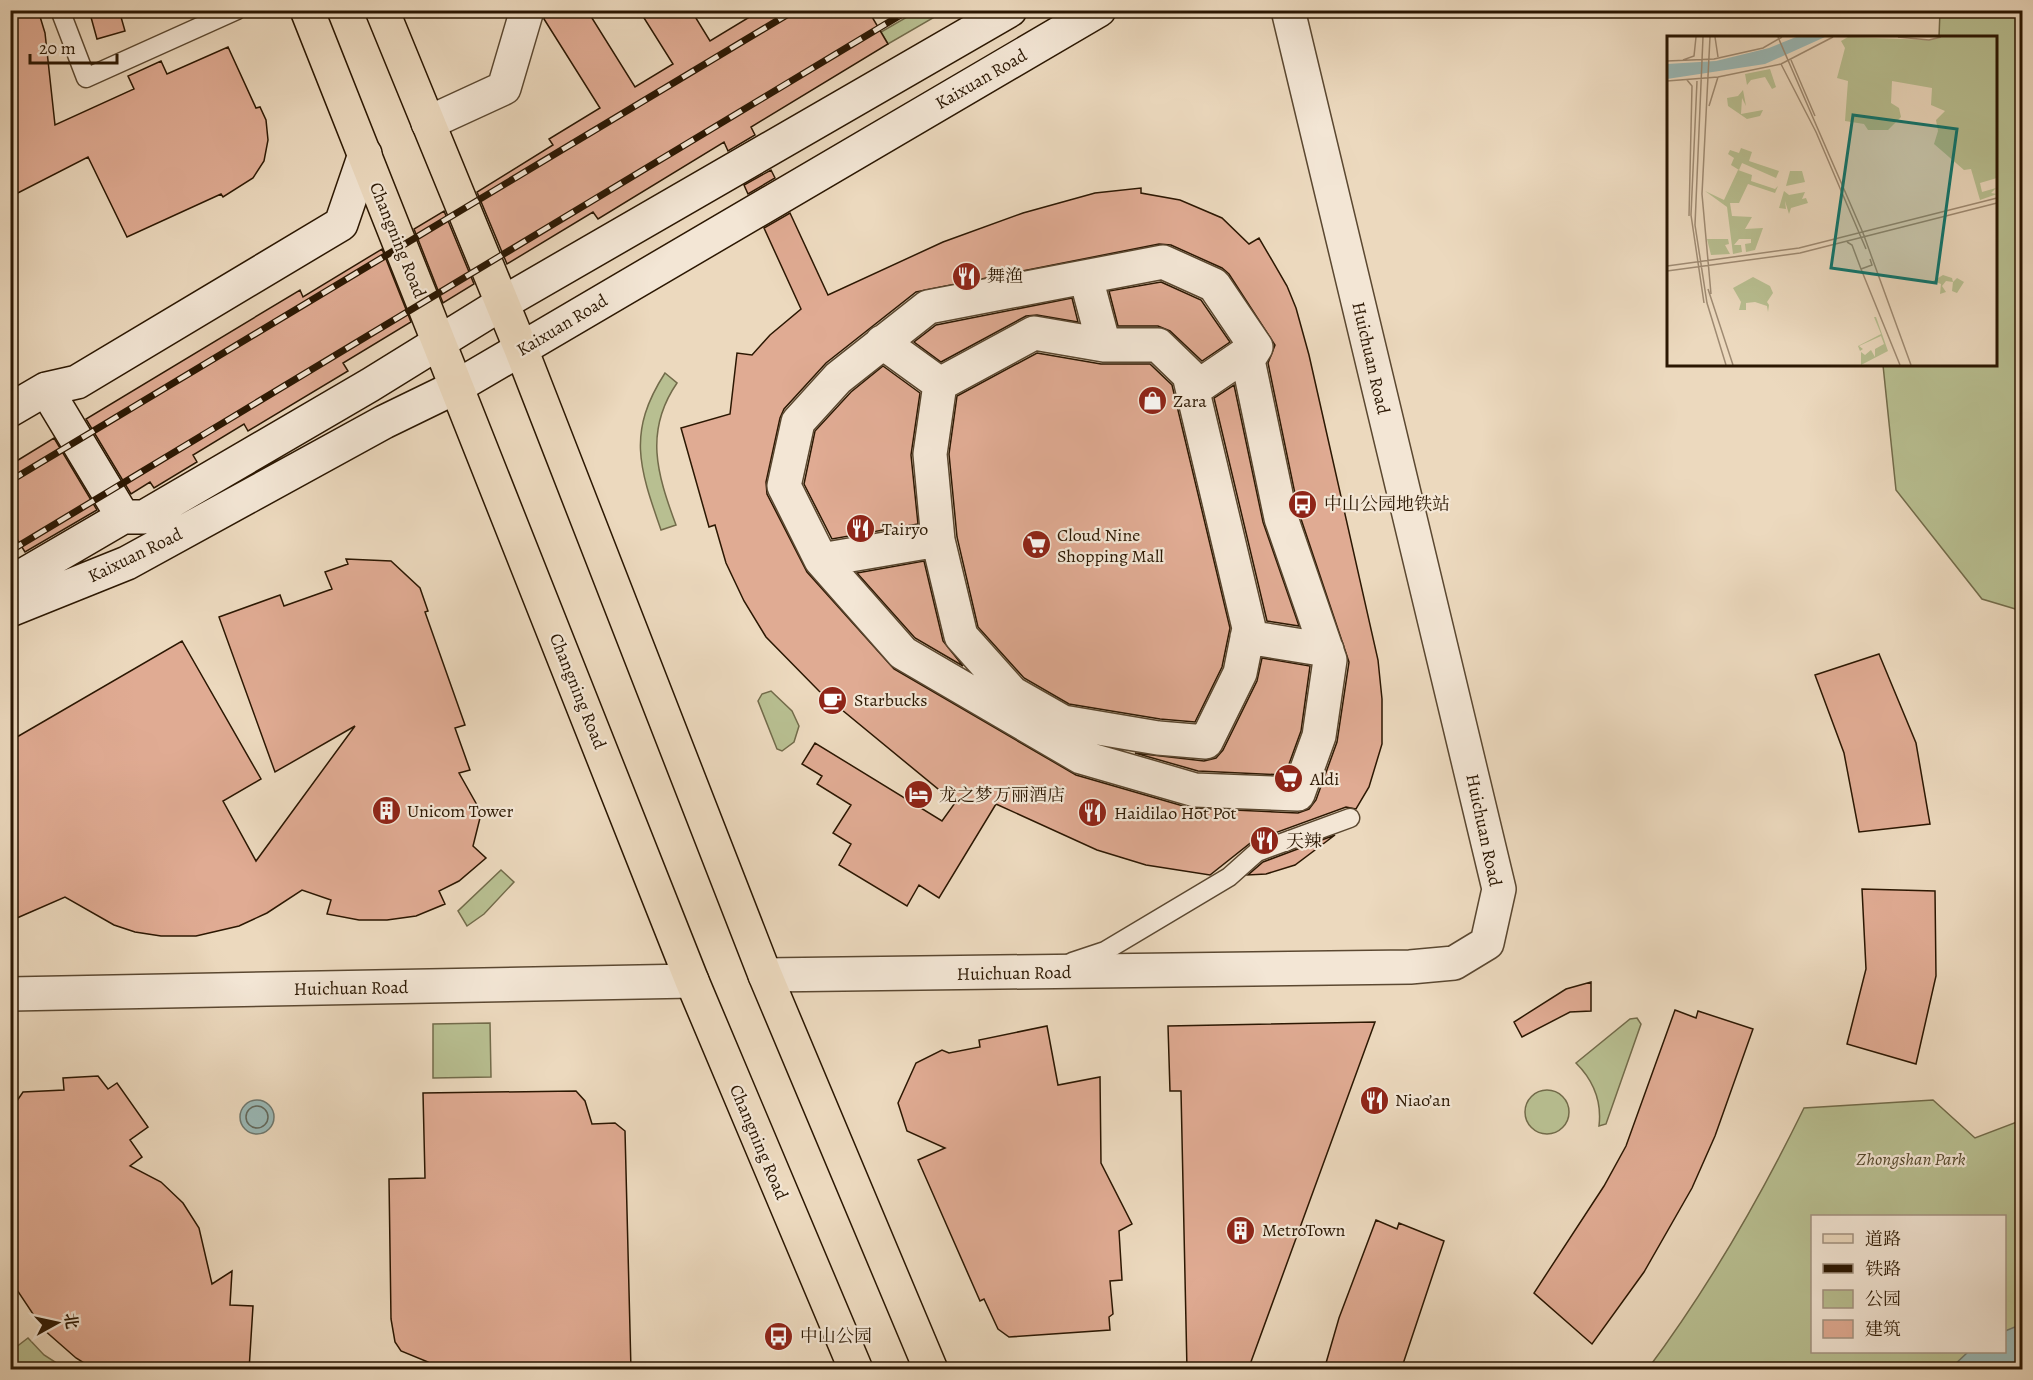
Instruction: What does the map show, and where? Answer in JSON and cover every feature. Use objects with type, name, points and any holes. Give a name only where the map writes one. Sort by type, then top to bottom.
[{"type":"main road","name":"Changning Road","points":[[307,10],[692,981],[856,1370]]},
{"type":"main road","points":[[382,10],[521,349],[765,975],[931,1370]]},
{"type":"street","points":[[428,123],[504,88],[527,10]]},
{"type":"street","name":"Kaixuan Road","points":[[123,517],[144,517],[501,304],[1010,10]]},
{"type":"street","name":"Kaixuan Road","points":[[10,610],[127,562],[384,422],[456,387],[1099,10]]},
{"type":"street","name":"Huichuan Road","points":[[765,975],[1410,967],[1454,963],[1487,943],[1499,889],[1288,10]]},
{"type":"street","points":[[10,410],[46,389],[77,382],[340,224],[364,154]]},
{"type":"street","points":[[1163,262],[1214,285],[1256,346],[1248,360],[1281,518],[1330,660],[1318,736],[1298,794],[1195,790],[1081,757],[903,653],[821,560],[784,486],[798,422],[838,378],[928,307],[1163,262]]},
{"type":"street","points":[[1086,278],[1104,345]]},
{"type":"street","points":[[940,384],[1034,333],[1104,345],[1158,345],[1189,375],[1249,628],[1240,673],[1206,742],[1195,790]]},
{"type":"street","points":[[882,342],[940,384]]},
{"type":"street","points":[[1192,390],[1256,346]]},
{"type":"street","points":[[940,384],[930,454],[938,540],[962,636],[1012,693],[1064,722],[1158,738],[1206,742]]},
{"type":"street","points":[[10,583],[123,517],[46,389]]},
{"type":"street","points":[[821,560],[938,540]]},
{"type":"street","points":[[1247,637],[1327,650]]},
{"type":"street","name":"Huichuan Road","points":[[10,994],[692,981]]},
{"type":"lane","points":[[60,10],[86,78],[237,10]]},
{"type":"lane","points":[[1043,973],[1105,951],[1229,877],[1257,852],[1350,818]]},
{"type":"green space","points":[[919,10],[945,11],[888,44],[881,32]]},
{"type":"green space","points":[[1940,11],[2022,11],[2022,611],[1982,599],[1896,490],[1883,366],[1997,366],[1997,36],[1939,36]]},
{"type":"green space","points":[[665,373],[677,383],[660,418],[657,453],[659,470],[676,525],[661,530],[643,468],[641,432],[653,394]]},
{"type":"green space","points":[[771,691],[792,711],[799,726],[794,742],[782,751],[777,749],[758,701],[762,694]]},
{"type":"green space","points":[[501,870],[514,882],[484,914],[467,926],[458,911]]},
{"type":"green space","points":[[1637,1018],[1641,1024],[1606,1124],[1599,1126],[1598,1100],[1588,1077],[1576,1063],[1630,1019]]},
{"type":"green space","points":[[490,1023],[491,1077],[433,1078],[433,1024]]},
{"type":"green space","points":[[1547,1090],[1563,1096],[1569,1112],[1563,1128],[1547,1134],[1531,1128],[1525,1112],[1531,1096]]},
{"type":"green space","name":"Zhongshan Park","points":[[1933,1100],[1975,1138],[2022,1120],[2022,1369],[1647,1370],[1712,1275],[1769,1176],[1804,1108]]},
{"type":"green space","points":[[28,1338],[44,1355],[66,1369],[11,1369],[11,1351]]},
{"type":"water","points":[[257,1100],[269,1105],[274,1117],[269,1129],[257,1134],[245,1129],[240,1117],[245,1105]]},
{"type":"water","points":[[2022,1324],[2022,1369],[1950,1369],[1967,1353],[2006,1353],[2006,1331]]},
{"type":"building","points":[[10,10],[38,10],[45,33],[55,125],[134,89],[128,76],[161,61],[167,74],[228,47],[256,108],[260,107],[266,120],[268,140],[264,161],[253,178],[223,197],[221,194],[127,237],[88,157],[10,197]]},
{"type":"building","points":[[89,10],[119,10],[125,31],[97,39]]},
{"type":"building","points":[[545,10],[587,10],[635,87],[673,64],[639,10],[691,10],[710,41],[761,10],[868,10],[888,44],[751,127],[755,135],[728,151],[724,142],[598,219],[593,212],[507,264],[477,192],[553,145],[549,139],[600,108],[544,19]]},
{"type":"building","points":[[771,170],[775,178],[748,194],[744,185]]},
{"type":"building","points":[[1141,188],[1141,193],[1180,200],[1222,218],[1249,244],[1259,238],[1287,286],[1296,308],[1309,355],[1378,660],[1382,699],[1382,744],[1369,787],[1356,809],[1346,807],[1253,841],[1210,875],[1146,865],[1097,850],[996,804],[939,898],[919,885],[907,906],[839,865],[851,844],[833,833],[851,805],[817,784],[822,776],[802,764],[815,743],[942,821],[955,803],[819,691],[766,637],[744,601],[726,563],[715,525],[709,527],[681,428],[730,414],[737,353],[752,355],[770,335],[801,309],[764,228],[790,213],[828,295],[943,242],[1023,213],[1095,193]],"holes":[[[1159,244],[1171,245],[1222,268],[1229,274],[1275,345],[1268,363],[1299,513],[1349,662],[1337,742],[1316,800],[1309,809],[1298,813],[1190,808],[1076,775],[894,669],[807,572],[767,494],[766,482],[784,409],[826,363],[916,292]]]},
{"type":"building","points":[[444,211],[474,284],[443,303],[414,229]]},
{"type":"building","points":[[382,249],[411,322],[343,363],[348,371],[248,431],[244,424],[193,455],[197,462],[154,488],[150,482],[131,494],[86,419],[300,290],[303,297]]},
{"type":"building","points":[[1161,282],[1201,300],[1230,342],[1202,361],[1170,331],[1158,326],[1118,326],[1109,291]]},
{"type":"building","points":[[1072,298],[1078,322],[1037,315],[1026,316],[941,362],[914,342],[936,325]]},
{"type":"building","points":[[1037,353],[1101,364],[1150,364],[1172,385],[1230,628],[1222,667],[1195,722],[1160,719],[1069,704],[1024,678],[978,627],[957,537],[949,454],[957,396]]},
{"type":"building","points":[[883,366],[920,393],[911,455],[918,524],[832,539],[804,484],[815,431],[851,392]]},
{"type":"building","points":[[1234,385],[1263,522],[1299,626],[1267,621],[1214,398]]},
{"type":"building","points":[[54,438],[97,510],[25,552],[10,528],[10,465]]},
{"type":"building","points":[[346,559],[391,561],[420,588],[428,611],[425,612],[465,725],[455,728],[470,770],[459,773],[477,805],[480,818],[473,846],[486,858],[459,881],[439,891],[445,904],[416,916],[387,920],[359,920],[327,914],[331,900],[302,890],[267,913],[239,926],[196,936],[161,936],[135,932],[114,925],[65,897],[10,921],[10,741],[182,641],[261,779],[223,801],[256,861],[355,726],[275,772],[219,617],[280,595],[284,606],[332,589],[325,572],[348,564]]},
{"type":"building","points":[[924,561],[943,641],[963,666],[915,638],[857,573]]},
{"type":"building","points":[[1879,654],[1916,743],[1930,824],[1859,832],[1844,753],[1815,675]]},
{"type":"building","points":[[1262,658],[1310,666],[1301,731],[1285,775],[1198,771],[1135,753],[1204,761],[1216,758],[1223,750],[1257,681]]},
{"type":"building","points":[[1335,835],[1295,865],[1266,874],[1248,875],[1263,862]]},
{"type":"building","points":[[1862,889],[1935,891],[1936,976],[1916,1064],[1847,1044],[1866,969]]},
{"type":"building","points":[[1591,982],[1591,1011],[1570,1012],[1522,1037],[1514,1022],[1566,989]]},
{"type":"building","points":[[1675,1010],[1696,1018],[1698,1011],[1753,1029],[1715,1136],[1692,1188],[1644,1272],[1592,1344],[1534,1293],[1604,1186],[1626,1146]]},
{"type":"building","name":"MetroTown","points":[[1375,1022],[1248,1370],[1187,1370],[1181,1091],[1170,1091],[1168,1026]]},
{"type":"building","points":[[1047,1026],[1058,1085],[1100,1077],[1101,1163],[1132,1224],[1119,1231],[1122,1280],[1110,1281],[1113,1314],[1109,1317],[1110,1330],[1009,1337],[998,1329],[984,1299],[980,1301],[918,1160],[945,1148],[907,1131],[898,1103],[916,1063],[942,1050],[949,1053],[980,1047],[979,1040]]},
{"type":"building","points":[[98,1076],[108,1089],[117,1083],[148,1127],[130,1140],[142,1157],[130,1166],[161,1182],[183,1203],[199,1228],[212,1284],[232,1271],[230,1305],[253,1306],[249,1370],[95,1370],[76,1358],[43,1329],[17,1290],[10,1274],[10,1111],[23,1092],[64,1090],[63,1078]]},
{"type":"building","points":[[576,1091],[585,1101],[592,1124],[615,1123],[625,1131],[631,1370],[428,1370],[428,1362],[401,1351],[395,1342],[391,1319],[389,1179],[425,1178],[423,1093]]},
{"type":"building","points":[[1376,1220],[1397,1229],[1399,1223],[1444,1241],[1401,1370],[1324,1370],[1339,1318]]},
{"type":"railway","points":[[10,481],[795,10]]},
{"type":"railway","points":[[10,551],[909,10]]},
{"type":"place","name":"舞渔","points":[[966,276]]},
{"type":"place","name":"Zara","points":[[1152,401]]},
{"type":"place","name":"中山公园地铁站","points":[[1303,504]]},
{"type":"place","name":"Tairyo","points":[[861,529]]},
{"type":"place","name":"Cloud Nine Shopping Mall","points":[[1036,545]]},
{"type":"place","name":"Starbucks","points":[[833,700]]},
{"type":"place","name":"Aldi","points":[[1289,779]]},
{"type":"place","name":"龙之梦万丽酒店","points":[[918,795]]},
{"type":"place","name":"Unicom Tower","points":[[386,811]]},
{"type":"place","name":"Haidilao Hot Pot","points":[[1093,813]]},
{"type":"place","name":"天辣","points":[[1265,841]]},
{"type":"place","name":"Niao’an","points":[[1374,1100]]},
{"type":"place","name":"MetroTown","points":[[1241,1230]]},
{"type":"place","name":"中山公园","points":[[779,1336]]}]
